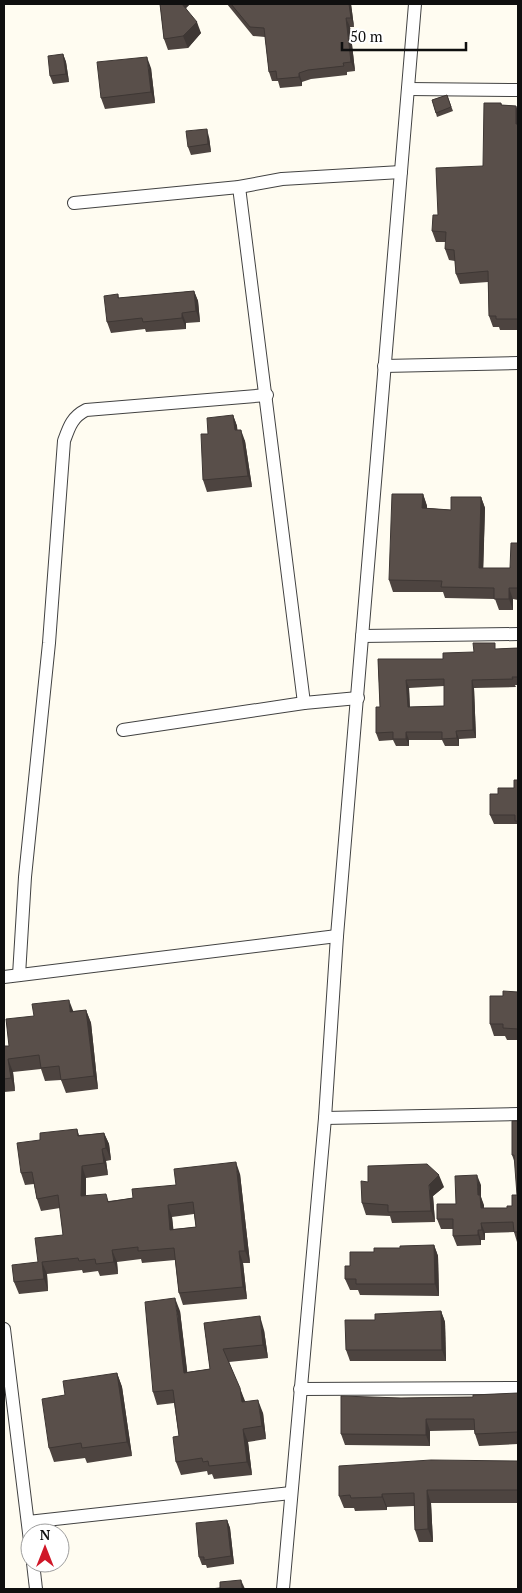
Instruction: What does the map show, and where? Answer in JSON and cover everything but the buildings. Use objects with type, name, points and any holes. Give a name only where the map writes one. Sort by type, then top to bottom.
[{"type":"street","points":[[283,1589],[325,1118],[337,936],[415,4]]},
{"type":"street","points":[[408,89],[518,90]]},
{"type":"street","points":[[74,203],[239,188],[282,179],[401,172]]},
{"type":"street","points":[[239,188],[267,395],[304,702]]},
{"type":"street","points":[[384,366],[518,363]]},
{"type":"street","points":[[19,975],[25,878],[50,643],[64,441],[70,424],[78,414],[86,410],[267,395]]},
{"type":"street","points":[[362,636],[518,634]]},
{"type":"street","points":[[123,730],[304,702],[358,698]]},
{"type":"street","points":[[4,976],[337,936]]},
{"type":"street","points":[[325,1118],[518,1114]]},
{"type":"street","points":[[4,1329],[28,1522],[291,1493]]},
{"type":"street","points":[[300,1389],[518,1388]]},
{"type":"street","points":[[34,1573],[36,1589]]}]
